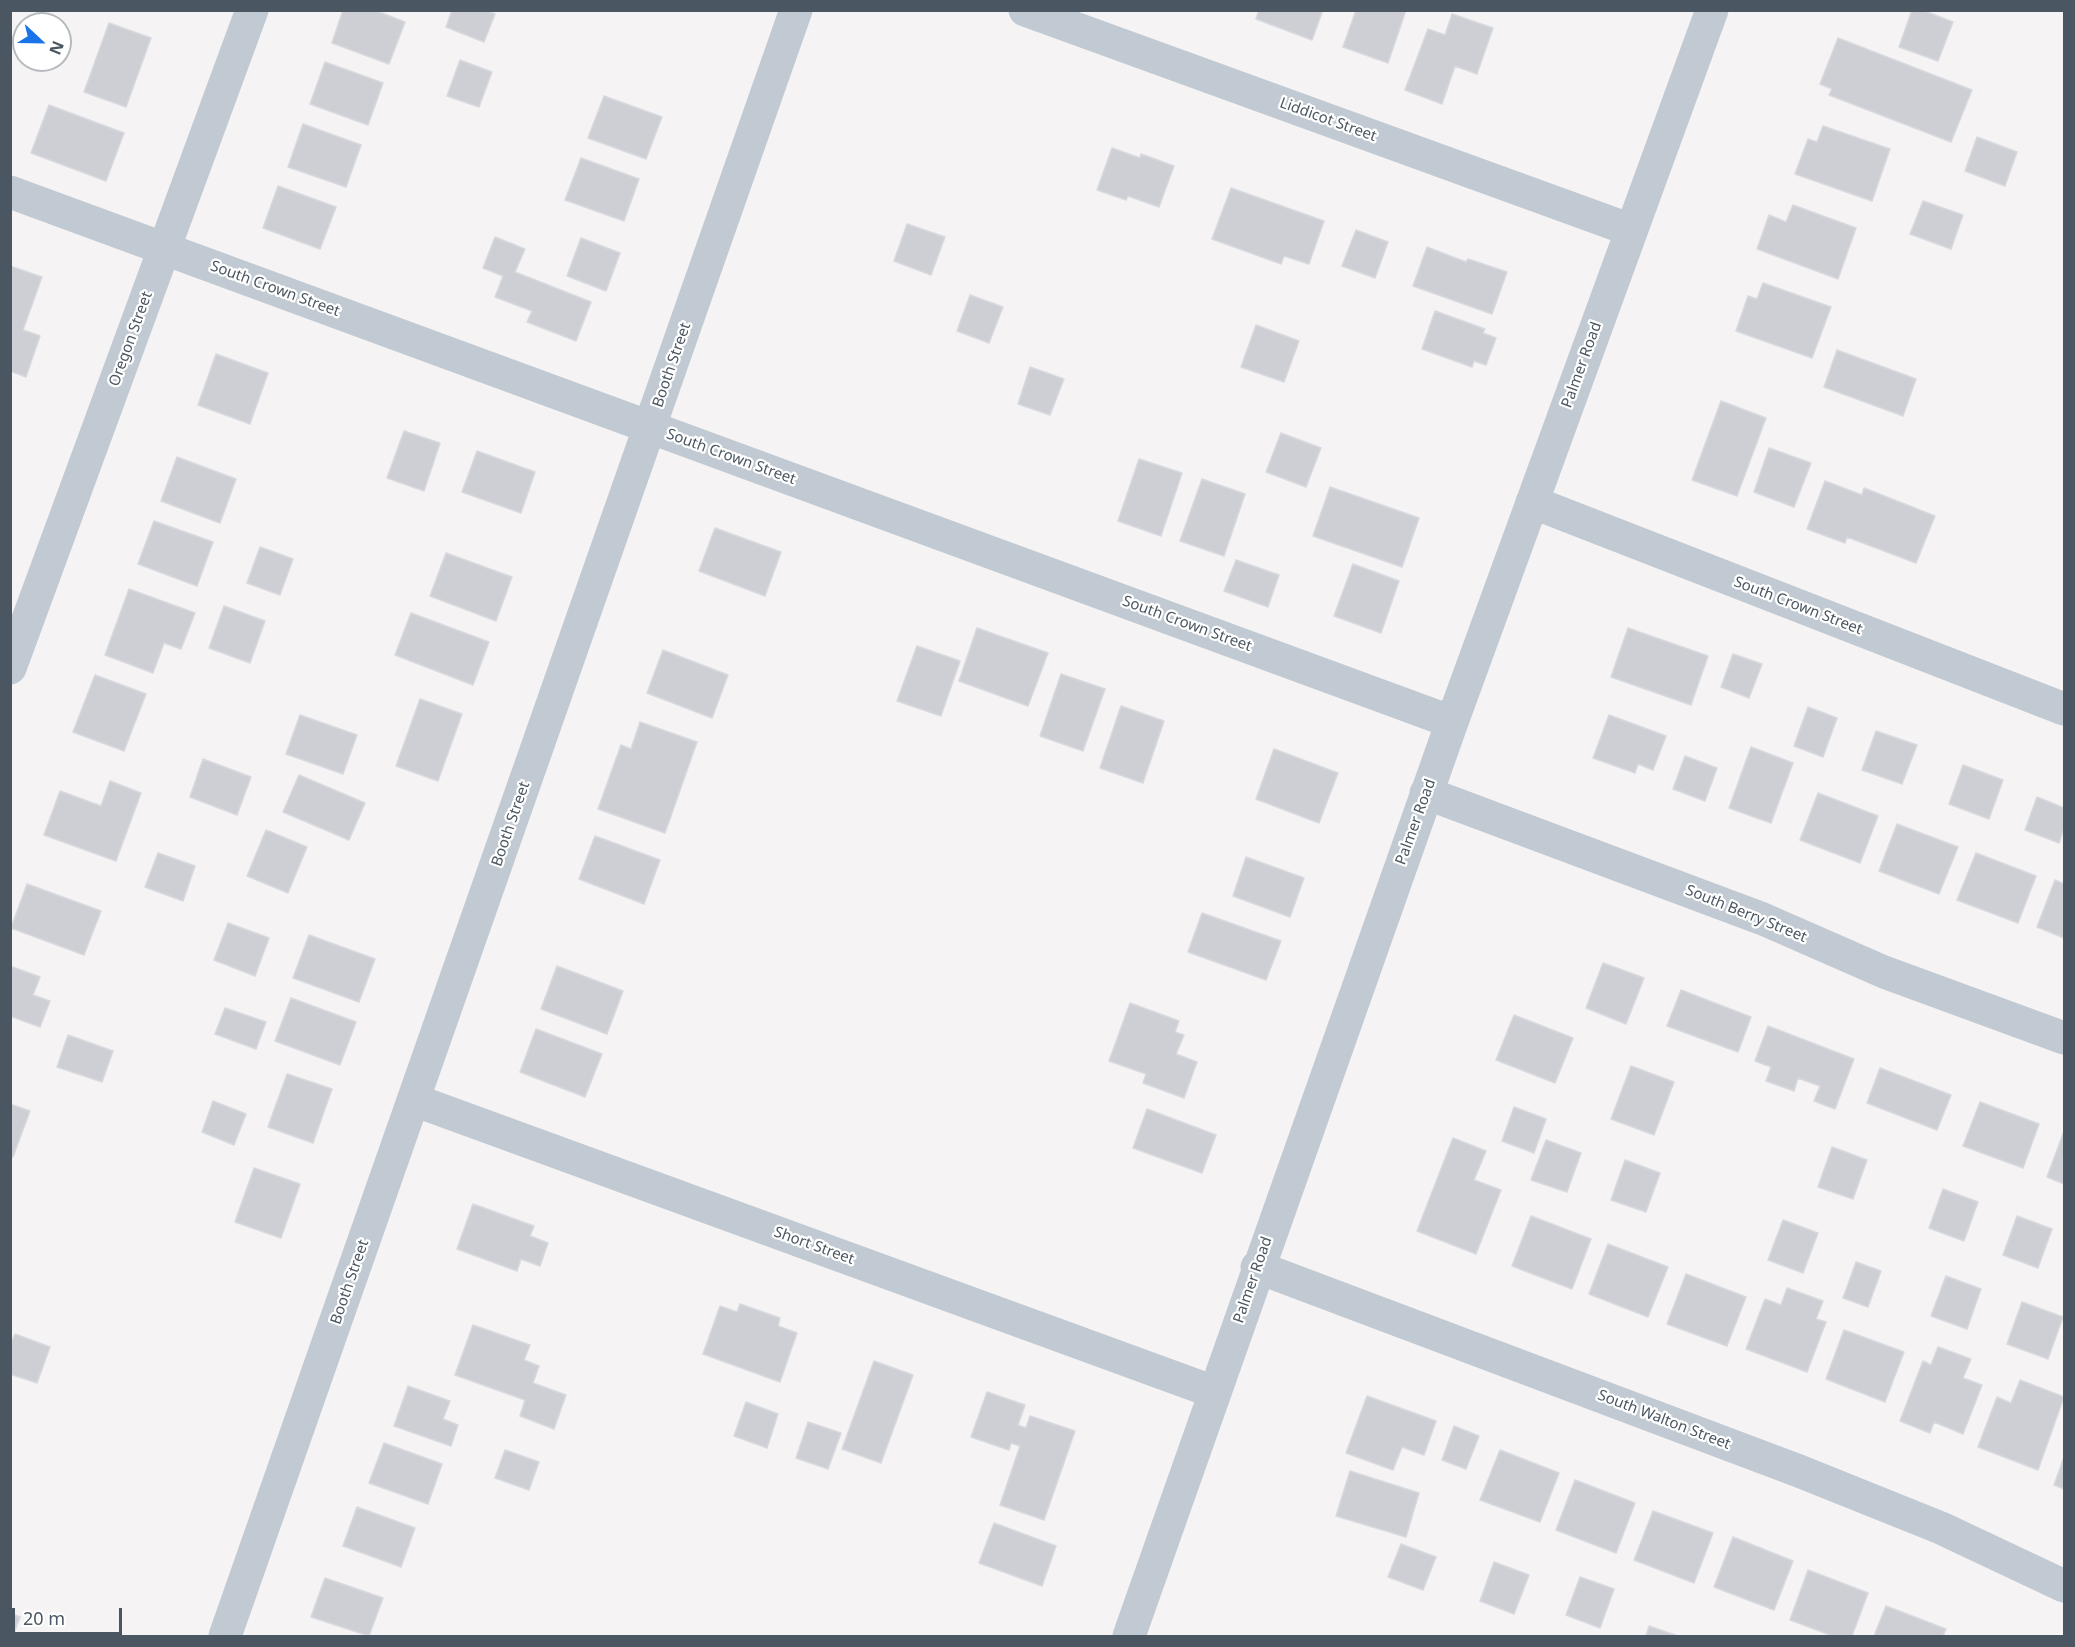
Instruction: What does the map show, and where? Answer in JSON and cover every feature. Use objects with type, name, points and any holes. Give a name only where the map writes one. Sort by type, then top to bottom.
[{"type":"street","name":"Oregon Street","points":[[10,668],[252,10]]},
{"type":"street","name":"Booth Street","points":[[225,1636],[796,10]]},
{"type":"street","name":"Liddicot Street","points":[[1025,10],[1631,230]]},
{"type":"street","name":"Palmer Road","points":[[1129,1636],[1426,793],[1712,10]]},
{"type":"street","name":"South Crown Street","points":[[10,192],[1452,722]]},
{"type":"street","name":"South Crown Street","points":[[1532,502],[2064,709]]},
{"type":"street","name":"South Berry Street","points":[[1426,793],[1763,919],[1884,972],[2064,1038]]},
{"type":"street","name":"Short Street","points":[[414,1100],[1214,1392]]},
{"type":"street","name":"South Walton Street","points":[[1257,1268],[1799,1471],[1941,1528],[2064,1586]]},
{"type":"building","points":[[343,10],[374,10],[405,22],[389,64],[332,43]]},
{"type":"building","points":[[452,10],[485,10],[495,14],[484,42],[446,27]]},
{"type":"building","points":[[1259,10],[1323,10],[1312,40],[1256,19]]},
{"type":"building","points":[[1356,10],[1406,10],[1388,63],[1343,47]]},
{"type":"building","points":[[1912,10],[1922,10],[1953,22],[1938,61],[1899,47]]},
{"type":"building","points":[[1452,14],[1493,28],[1477,74],[1455,66],[1442,104],[1405,90],[1428,29],[1445,35]]},
{"type":"building","points":[[109,23],[151,38],[126,107],[84,92]]},
{"type":"building","points":[[1838,38],[1972,90],[1951,142],[1829,95],[1832,89],[1820,84]]},
{"type":"building","points":[[460,60],[492,72],[479,107],[447,96]]},
{"type":"building","points":[[325,62],[383,83],[368,125],[310,104]]},
{"type":"building","points":[[604,96],[662,117],[646,159],[588,138]]},
{"type":"building","points":[[49,105],[124,133],[106,181],[31,153]]},
{"type":"building","points":[[303,124],[361,145],[346,187],[288,167]]},
{"type":"building","points":[[1823,126],[1890,149],[1872,201],[1795,174],[1808,139],[1817,142]]},
{"type":"building","points":[[1977,137],[2017,152],[2005,186],[1965,171]]},
{"type":"building","points":[[1112,148],[1140,158],[1141,154],[1174,166],[1159,207],[1128,196],[1126,200],[1097,190]]},
{"type":"building","points":[[581,158],[639,179],[624,221],[565,200]]},
{"type":"building","points":[[278,186],[336,207],[320,249],[263,228]]},
{"type":"building","points":[[1231,188],[1324,221],[1309,264],[1284,256],[1281,264],[1212,239]]},
{"type":"building","points":[[1923,201],[1963,215],[1951,249],[1910,234]]},
{"type":"building","points":[[1793,205],[1856,228],[1838,279],[1757,249],[1769,215],[1786,222]]},
{"type":"building","points":[[907,224],[945,237],[931,275],[894,261]]},
{"type":"building","points":[[1356,230],[1388,242],[1375,278],[1342,266]]},
{"type":"building","points":[[495,237],[525,249],[515,272],[591,302],[576,341],[527,322],[532,311],[495,297],[503,276],[483,268]]},
{"type":"building","points":[[581,238],[620,253],[606,291],[567,276]]},
{"type":"building","points":[[1427,247],[1466,262],[1468,259],[1507,272],[1492,314],[1413,286]]},
{"type":"building","points":[[10,266],[42,277],[23,330],[40,336],[26,377],[10,371]]},
{"type":"building","points":[[1763,283],[1831,307],[1812,358],[1736,331],[1748,296],[1757,299]]},
{"type":"building","points":[[970,295],[1003,307],[989,343],[957,331]]},
{"type":"building","points":[[1435,311],[1485,329],[1483,333],[1496,338],[1486,365],[1474,361],[1472,367],[1422,349]]},
{"type":"building","points":[[1256,325],[1299,341],[1284,382],[1241,367]]},
{"type":"building","points":[[1837,350],[1916,379],[1903,416],[1824,387]]},
{"type":"building","points":[[216,354],[268,373],[250,424],[198,405]]},
{"type":"building","points":[[1030,367],[1064,379],[1050,415],[1018,404]]},
{"type":"building","points":[[1721,401],[1766,418],[1737,496],[1692,480]]},
{"type":"building","points":[[404,431],[440,443],[424,491],[387,478]]},
{"type":"building","points":[[1281,433],[1321,448],[1306,487],[1266,472]]},
{"type":"building","points":[[1769,448],[1811,463],[1794,507],[1754,492]]},
{"type":"building","points":[[477,451],[535,472],[521,513],[462,492]]},
{"type":"building","points":[[177,457],[236,479],[220,523],[161,501]]},
{"type":"building","points":[[1139,459],[1182,473],[1161,536],[1118,521]]},
{"type":"building","points":[[1202,479],[1245,494],[1224,556],[1180,541]]},
{"type":"building","points":[[1825,481],[1862,495],[1864,488],[1935,516],[1916,563],[1847,537],[1845,543],[1807,529]]},
{"type":"building","points":[[1330,487],[1419,518],[1402,567],[1313,536]]},
{"type":"building","points":[[154,521],[213,542],[197,586],[138,564]]},
{"type":"building","points":[[715,528],[781,552],[765,596],[699,571]]},
{"type":"building","points":[[260,547],[293,559],[280,595],[247,583]]},
{"type":"building","points":[[446,553],[512,577],[496,621],[430,596]]},
{"type":"building","points":[[1236,560],[1279,575],[1268,607],[1224,591]]},
{"type":"building","points":[[1353,564],[1399,581],[1381,633],[1334,616]]},
{"type":"building","points":[[129,589],[195,613],[181,649],[164,643],[153,673],[105,655]]},
{"type":"building","points":[[224,606],[265,621],[250,663],[209,648]]},
{"type":"building","points":[[411,613],[489,642],[473,685],[395,655]]},
{"type":"building","points":[[977,628],[1048,653],[1028,706],[959,681]]},
{"type":"building","points":[[1628,628],[1708,656],[1691,705],[1611,677]]},
{"type":"building","points":[[917,646],[960,661],[941,716],[897,701]]},
{"type":"building","points":[[663,650],[728,675],[712,718],[647,693]]},
{"type":"building","points":[[1733,654],[1762,664],[1749,698],[1721,687]]},
{"type":"building","points":[[1061,674],[1105,689],[1083,751],[1040,736]]},
{"type":"building","points":[[95,675],[146,694],[124,751],[73,732]]},
{"type":"building","points":[[420,699],[462,714],[438,781],[396,766]]},
{"type":"building","points":[[1121,706],[1164,721],[1143,783],[1100,768]]},
{"type":"building","points":[[1808,707],[1837,718],[1823,757],[1794,746]]},
{"type":"building","points":[[300,715],[357,735],[343,774],[286,754]]},
{"type":"building","points":[[1609,715],[1666,736],[1653,770],[1638,764],[1635,773],[1593,758]]},
{"type":"building","points":[[640,722],[697,742],[665,833],[598,809],[621,745],[631,749]]},
{"type":"building","points":[[1876,731],[1917,745],[1902,784],[1862,770]]},
{"type":"building","points":[[1751,747],[1793,763],[1771,823],[1729,808]]},
{"type":"building","points":[[1274,749],[1338,773],[1319,823],[1256,799]]},
{"type":"building","points":[[1685,756],[1717,768],[1705,801],[1673,789]]},
{"type":"building","points":[[203,759],[251,777],[237,815],[190,797]]},
{"type":"building","points":[[1963,765],[2003,780],[1989,819],[1949,804]]},
{"type":"building","points":[[299,775],[365,803],[349,840],[283,812]]},
{"type":"building","points":[[110,781],[141,793],[116,861],[44,835],[60,791],[101,806]]},
{"type":"building","points":[[1818,793],[1878,816],[1860,863],[1800,840]]},
{"type":"building","points":[[2037,797],[2064,808],[2064,828],[2059,843],[2025,830]]},
{"type":"building","points":[[1897,824],[1958,847],[1939,894],[1879,871]]},
{"type":"building","points":[[266,830],[307,847],[288,893],[247,876]]},
{"type":"building","points":[[595,836],[660,860],[644,904],[579,879]]},
{"type":"building","points":[[158,853],[195,866],[183,901],[145,887]]},
{"type":"building","points":[[1976,853],[2036,876],[2018,923],[1957,900]]},
{"type":"building","points":[[1246,857],[1304,878],[1290,917],[1233,896]]},
{"type":"building","points":[[2055,880],[2064,884],[2064,938],[2037,927]]},
{"type":"building","points":[[27,884],[101,911],[84,955],[11,928]]},
{"type":"building","points":[[1202,913],[1281,941],[1266,980],[1188,952]]},
{"type":"building","points":[[228,923],[269,938],[255,976],[214,960]]},
{"type":"building","points":[[309,935],[375,959],[359,1002],[293,978]]},
{"type":"building","points":[[1603,963],[1644,978],[1626,1024],[1586,1008]]},
{"type":"building","points":[[10,966],[40,977],[33,995],[50,1001],[40,1027],[10,1016]]},
{"type":"building","points":[[557,966],[623,991],[607,1034],[541,1009]]},
{"type":"building","points":[[1681,990],[1751,1017],[1738,1052],[1667,1026]]},
{"type":"building","points":[[291,998],[356,1022],[340,1065],[275,1041]]},
{"type":"building","points":[[1130,1003],[1179,1021],[1175,1032],[1184,1035],[1176,1054],[1197,1062],[1184,1098],[1143,1083],[1146,1074],[1109,1061]]},
{"type":"building","points":[[225,1008],[266,1022],[256,1049],[215,1034]]},
{"type":"building","points":[[1514,1015],[1573,1038],[1555,1083],[1496,1060]]},
{"type":"building","points":[[1768,1026],[1854,1059],[1835,1109],[1814,1101],[1820,1086],[1798,1078],[1794,1091],[1766,1081],[1771,1067],[1755,1061]]},
{"type":"building","points":[[536,1029],[602,1054],[585,1097],[520,1072]]},
{"type":"building","points":[[68,1035],[113,1051],[102,1082],[57,1067]]},
{"type":"building","points":[[1631,1066],[1674,1082],[1654,1135],[1611,1119]]},
{"type":"building","points":[[1880,1068],[1951,1095],[1937,1130],[1867,1103]]},
{"type":"building","points":[[287,1074],[332,1089],[313,1143],[268,1127]]},
{"type":"building","points":[[213,1101],[246,1114],[234,1145],[202,1132]]},
{"type":"building","points":[[1980,1102],[2039,1124],[2023,1168],[1963,1146]]},
{"type":"building","points":[[10,1104],[30,1111],[13,1157],[10,1156]]},
{"type":"building","points":[[1514,1107],[1546,1119],[1534,1153],[1502,1141]]},
{"type":"building","points":[[1147,1109],[1216,1135],[1202,1173],[1133,1148]]},
{"type":"building","points":[[2064,1131],[2064,1184],[2047,1177]]},
{"type":"building","points":[[1453,1138],[1486,1151],[1474,1180],[1501,1190],[1476,1254],[1417,1231]]},
{"type":"building","points":[[1546,1140],[1581,1153],[1567,1192],[1531,1180]]},
{"type":"building","points":[[1832,1147],[1867,1160],[1853,1199],[1818,1187]]},
{"type":"building","points":[[1625,1160],[1660,1173],[1646,1212],[1611,1200]]},
{"type":"building","points":[[254,1168],[300,1184],[281,1238],[235,1222]]},
{"type":"building","points":[[1943,1189],[1978,1202],[1964,1241],[1929,1228]]},
{"type":"building","points":[[473,1204],[534,1226],[530,1236],[548,1243],[540,1266],[521,1259],[517,1271],[457,1249]]},
{"type":"building","points":[[1531,1216],[1591,1239],[1572,1289],[1512,1266]]},
{"type":"building","points":[[2017,1216],[2052,1229],[2038,1268],[2003,1255]]},
{"type":"building","points":[[1783,1220],[1818,1233],[1803,1273],[1768,1260]]},
{"type":"building","points":[[1608,1244],[1668,1267],[1648,1317],[1589,1294]]},
{"type":"building","points":[[1856,1262],[1881,1271],[1868,1307],[1843,1298]]},
{"type":"building","points":[[1686,1274],[1746,1297],[1727,1346],[1667,1324]]},
{"type":"building","points":[[1946,1276],[1981,1289],[1967,1329],[1931,1316]]},
{"type":"building","points":[[1787,1288],[1823,1301],[1816,1319],[1826,1322],[1807,1372],[1746,1349],[1765,1299],[1781,1305]]},
{"type":"building","points":[[2022,1302],[2063,1317],[2048,1359],[2007,1344]]},
{"type":"building","points":[[740,1304],[780,1318],[778,1326],[797,1333],[780,1382],[703,1354],[720,1306],[737,1312]]},
{"type":"building","points":[[473,1325],[530,1345],[524,1360],[539,1366],[533,1383],[566,1395],[554,1429],[520,1416],[525,1400],[455,1375]]},
{"type":"building","points":[[1844,1330],[1904,1352],[1885,1402],[1826,1379]]},
{"type":"building","points":[[15,1334],[50,1347],[37,1383],[10,1374],[10,1345]]},
{"type":"building","points":[[1938,1347],[1971,1359],[1963,1378],[1982,1385],[1963,1434],[1934,1422],[1930,1433],[1900,1421],[1923,1361],[1931,1365]]},
{"type":"building","points":[[874,1361],[913,1375],[881,1463],[842,1449]]},
{"type":"building","points":[[2020,1380],[2064,1397],[2038,1470],[1978,1447],[1997,1397],[2011,1403]]},
{"type":"building","points":[[408,1386],[450,1401],[443,1419],[458,1425],[451,1446],[394,1426]]},
{"type":"building","points":[[987,1392],[1025,1405],[1018,1425],[1026,1428],[1030,1416],[1075,1431],[1044,1520],[1000,1505],[1020,1446],[1011,1443],[1009,1450],[971,1437]]},
{"type":"building","points":[[1367,1396],[1436,1421],[1424,1455],[1402,1447],[1393,1470],[1346,1453]]},
{"type":"building","points":[[746,1402],[778,1414],[767,1448],[734,1436]]},
{"type":"building","points":[[808,1422],[841,1433],[828,1469],[796,1458]]},
{"type":"building","points":[[1454,1426],[1479,1436],[1466,1469],[1442,1460]]},
{"type":"building","points":[[384,1443],[442,1464],[428,1504],[369,1483]]},
{"type":"building","points":[[505,1450],[539,1462],[529,1490],[495,1478]]},
{"type":"building","points":[[1500,1450],[1559,1473],[1540,1522],[1480,1500]]},
{"type":"building","points":[[2064,1457],[2064,1489],[2054,1485]]},
{"type":"building","points":[[1350,1471],[1419,1493],[1406,1537],[1336,1516]]},
{"type":"building","points":[[1575,1480],[1635,1503],[1616,1553],[1556,1530]]},
{"type":"building","points":[[357,1507],[415,1528],[401,1567],[343,1546]]},
{"type":"building","points":[[1653,1511],[1713,1533],[1694,1583],[1634,1560]]},
{"type":"building","points":[[994,1523],[1056,1546],[1042,1586],[979,1563]]},
{"type":"building","points":[[1733,1537],[1793,1561],[1774,1610],[1714,1587]]},
{"type":"building","points":[[1401,1544],[1436,1557],[1423,1590],[1388,1577]]},
{"type":"building","points":[[1494,1562],[1529,1575],[1514,1614],[1480,1601]]},
{"type":"building","points":[[1808,1570],[1868,1593],[1852,1636],[1833,1636],[1790,1620]]},
{"type":"building","points":[[1580,1577],[1614,1589],[1600,1628],[1566,1615]]},
{"type":"building","points":[[325,1578],[383,1598],[369,1636],[311,1617]]},
{"type":"building","points":[[1886,1606],[1946,1629],[1943,1636],[1874,1636]]},
{"type":"building","points":[[10,1613],[20,1617],[13,1636],[10,1636]]},
{"type":"building","points":[[1649,1626],[1678,1636],[1646,1636]]}]
